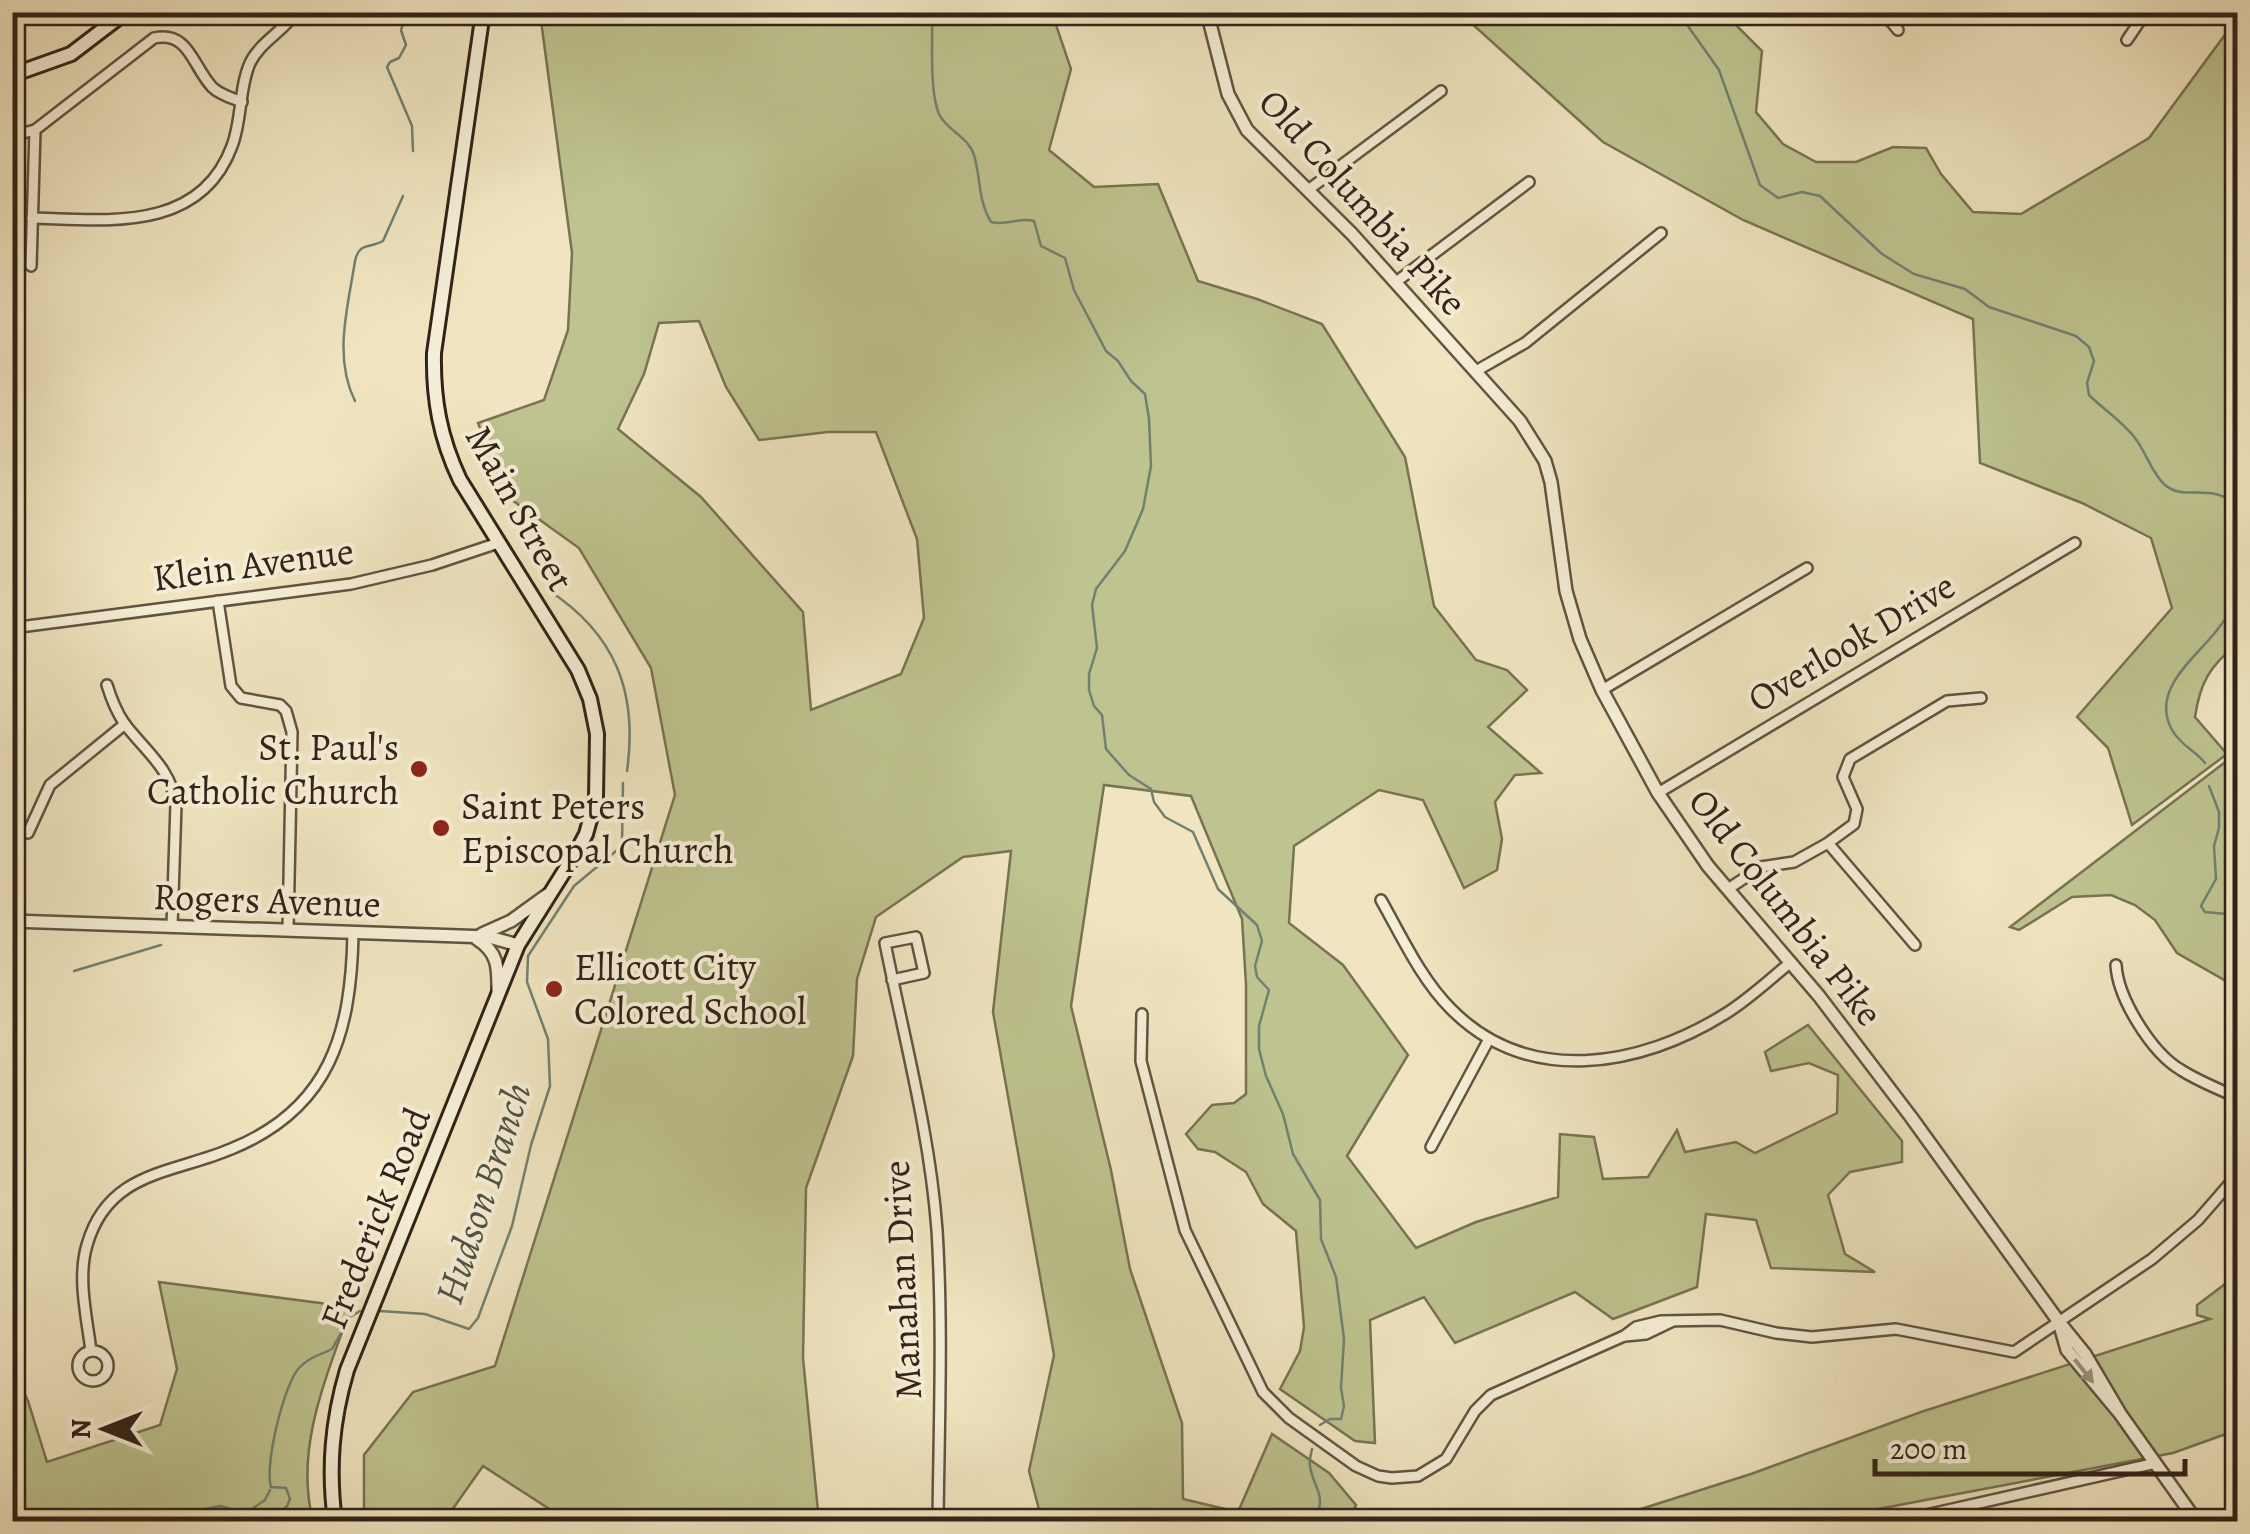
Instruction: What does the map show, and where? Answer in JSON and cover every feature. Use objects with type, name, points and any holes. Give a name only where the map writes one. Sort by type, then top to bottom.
[{"type":"main road","points":[[12,75],[71,54],[126,12]]},
{"type":"main road","name":"Main Street","points":[[483,12],[434,353],[435,407],[450,459],[498,544],[566,646],[594,711],[599,763],[586,834],[518,945]]},
{"type":"main road","name":"Frederick Road","points":[[336,1522],[332,1440],[347,1370],[518,945]]},
{"type":"street","points":[[32,218],[123,220],[176,208],[209,183],[234,142],[249,66],[256,52],[296,12]]},
{"type":"street","name":"Old Columbia Pike","points":[[1208,12],[1221,72],[1236,112],[1262,147],[1396,282],[1520,421],[1545,461],[1572,615],[1602,690],[1658,794],[1700,855],[1912,1117],[2085,1354],[2121,1414],[2197,1522]]},
{"type":"street","points":[[1882,12],[1898,30]]},
{"type":"street","points":[[2127,40],[2146,12]]},
{"type":"street","points":[[12,136],[34,130],[154,38],[168,35],[179,40],[212,87],[242,102]]},
{"type":"street","points":[[1308,190],[1441,91]]},
{"type":"street","points":[[31,266],[34,130]]},
{"type":"street","points":[[1396,282],[1529,182]]},
{"type":"street","points":[[1476,371],[1526,343],[1661,233]]},
{"type":"street","name":"Overlook Drive","points":[[1658,794],[2075,542]]},
{"type":"street","name":"Klein Avenue","points":[[12,628],[373,579],[498,544]]},
{"type":"street","points":[[1602,690],[1807,568]]},
{"type":"street","points":[[218,601],[231,686],[241,698],[280,705],[290,719],[288,930]]},
{"type":"street","points":[[107,685],[125,724],[160,762],[174,788],[172,926]]},
{"type":"street","points":[[1728,889],[1761,867],[1794,862],[1854,824],[1857,809],[1843,777],[1850,758],[1948,701],[1981,698]]},
{"type":"street","points":[[28,833],[50,785],[125,724]]},
{"type":"street","points":[[1828,843],[1915,945]]},
{"type":"street","points":[[473,937],[498,928],[533,907],[560,879]]},
{"type":"street","points":[[1381,900],[1436,992],[1452,1010],[1489,1039],[1541,1059],[1590,1063],[1638,1054],[1722,1016],[1790,962]]},
{"type":"street","name":"Rogers Avenue","points":[[12,920],[473,937],[518,945]]},
{"type":"street","points":[[91,1351],[84,1267],[86,1248],[102,1214],[132,1184],[156,1172],[233,1148],[301,1104],[336,1049],[346,1022],[353,934]]},
{"type":"street","points":[[473,937],[486,944],[496,958],[498,992]]},
{"type":"street","name":"Manahan Drive","points":[[892,980],[924,973],[916,937],[884,944],[925,1140],[937,1231],[938,1522]]},
{"type":"street","points":[[2116,966],[2124,1000],[2158,1050],[2180,1070],[2238,1098]]},
{"type":"street","points":[[1142,1014],[1140,1061],[1184,1230],[1262,1392],[1288,1418],[1356,1466],[1378,1476],[1392,1478],[1429,1472],[1454,1450],[1475,1411],[1491,1394],[1624,1336],[1645,1323],[1720,1320],[1812,1337],[1896,1329],[2008,1353],[2020,1349],[2178,1238],[2238,1174]]},
{"type":"street","points":[[1431,1146],[1489,1039]]},
{"type":"street","points":[[1896,1522],[2156,1464]]},
{"type":"green space","points":[[540,13],[1052,13],[1071,69],[1049,150],[1094,187],[1158,184],[1198,281],[1322,324],[1405,457],[1434,606],[1476,660],[1507,670],[1527,690],[1488,727],[1541,773],[1515,775],[1495,802],[1502,839],[1497,870],[1464,888],[1423,800],[1379,790],[1294,846],[1289,923],[1343,965],[1408,1055],[1347,1156],[1416,1248],[1476,1222],[1558,1197],[1560,1134],[1594,1137],[1603,1179],[1648,1177],[1677,1130],[1685,1152],[1736,1142],[1755,1153],[1837,1113],[1838,1075],[1809,1063],[1771,1071],[1765,1052],[1808,1025],[1902,1141],[1902,1162],[1850,1172],[1828,1195],[1845,1254],[1875,1272],[1771,1268],[1756,1220],[1706,1214],[1697,1287],[1613,1319],[1575,1292],[1455,1343],[1424,1297],[1370,1320],[1375,1443],[1355,1441],[1280,1389],[1300,1351],[1304,1327],[1296,1231],[1263,1204],[1246,1172],[1215,1152],[1198,1149],[1186,1134],[1212,1105],[1234,1103],[1246,1094],[1242,919],[1191,796],[1104,785],[1071,1006],[1111,1170],[1130,1269],[1182,1423],[1183,1499],[1238,1512],[1272,1434],[1329,1473],[1356,1505],[1349,1521],[1042,1521],[1029,1471],[1054,1355],[993,1012],[1011,851],[963,857],[876,917],[857,979],[853,1056],[806,1188],[803,1358],[819,1521],[568,1521],[483,1466],[448,1521],[364,1521],[364,1455],[413,1392],[495,1366],[675,795],[651,668],[579,548],[505,495],[478,423],[544,400],[568,330],[572,253]],"holes":[[[699,321],[726,387],[759,440],[828,432],[876,432],[917,539],[924,618],[901,674],[811,710],[803,612],[701,497],[618,429],[644,374],[659,323]]]},
{"type":"green space","points":[[1460,13],[1724,13],[1762,51],[1756,112],[1783,144],[1816,162],[1856,162],[1893,147],[1926,148],[1941,174],[1973,212],[2021,214],[2149,138],[2227,32],[2238,43],[2238,643],[2208,676],[2195,717],[2227,754],[2132,825],[2108,748],[2077,717],[2172,608],[2151,538],[2082,503],[1980,463],[1973,319],[1743,220],[1603,142]]},
{"type":"green space","points":[[2237,753],[2237,998],[2224,980],[2177,953],[2155,920],[2135,905],[2111,895],[2072,897],[2019,930],[2010,927]]},
{"type":"green space","points":[[2237,1268],[2237,1430],[2173,1453],[1873,1510],[1858,1521],[1600,1522],[1751,1474],[1921,1412],[2210,1319],[2197,1315],[2197,1305],[2225,1284]]},
{"type":"green space","points":[[159,1282],[351,1307],[323,1386],[310,1439],[308,1494],[313,1521],[13,1521],[13,1369],[28,1401],[47,1462],[160,1425],[177,1369]]},
{"type":"waterway","name":"Hudson Branch","points":[[407,12],[401,30],[406,45],[399,58],[387,67],[412,126],[413,151]]},
{"type":"waterway","points":[[932,12],[936,104],[943,120],[971,148],[991,222],[1034,221],[1041,246],[1065,258],[1074,290],[1106,351],[1145,394],[1151,466],[1143,509],[1125,551],[1096,589],[1092,605],[1097,648],[1089,690],[1102,715],[1106,749],[1129,775],[1151,789],[1154,802],[1165,817],[1193,832],[1218,889],[1257,925],[1262,941],[1255,966],[1257,977],[1269,990],[1259,1026],[1259,1049],[1293,1154],[1320,1200],[1321,1239],[1336,1277],[1344,1339],[1341,1419],[1330,1419],[1320,1425]]},
{"type":"waterway","points":[[1678,12],[1719,70],[1760,185],[1778,198],[1802,192],[1820,196],[1882,254],[1914,274],[1965,289],[1989,307],[2076,336],[2089,347],[2094,361],[2087,383],[2089,395],[2130,432],[2160,480],[2173,490],[2219,495],[2238,507]]},
{"type":"waterway","name":"Hudson Branch","points":[[355,401],[343,349],[355,261],[362,248],[383,241],[403,196]]},
{"type":"waterway","name":"Hudson Branch","points":[[548,590],[591,626],[617,668],[629,716],[627,771]]},
{"type":"waterway","points":[[2205,763],[2172,730],[2166,703],[2176,678],[2238,605]]},
{"type":"waterway","name":"Hudson Branch","points":[[380,1311],[425,1314],[469,1329],[478,1318],[512,1226],[550,1086],[548,1039],[527,982],[528,956],[574,886],[622,846],[623,783]]},
{"type":"waterway","points":[[2209,786],[2219,812],[2214,846],[2216,879],[2201,906],[2205,912],[2227,914],[2234,922],[2238,947]]},
{"type":"waterway","points":[[74,971],[161,945]]},
{"type":"waterway","name":"Hudson Branch","points":[[270,1522],[290,1499],[286,1488],[271,1487],[270,1477],[273,1444],[287,1390],[299,1368],[332,1349],[350,1317],[360,1311]]},
{"type":"waterway","points":[[1312,1449],[1310,1466],[1320,1499],[1313,1522]]},
{"type":"waterway","points":[[101,1522],[121,1517],[152,1520],[220,1506],[246,1513],[265,1500],[270,1490]]},
{"type":"place","name":"St. Paul's Catholic Church","points":[[419,769]]},
{"type":"place","name":"Saint Peters Episcopal Church","points":[[441,828]]},
{"type":"place","name":"Ellicott City Colored School","points":[[554,989]]}]
